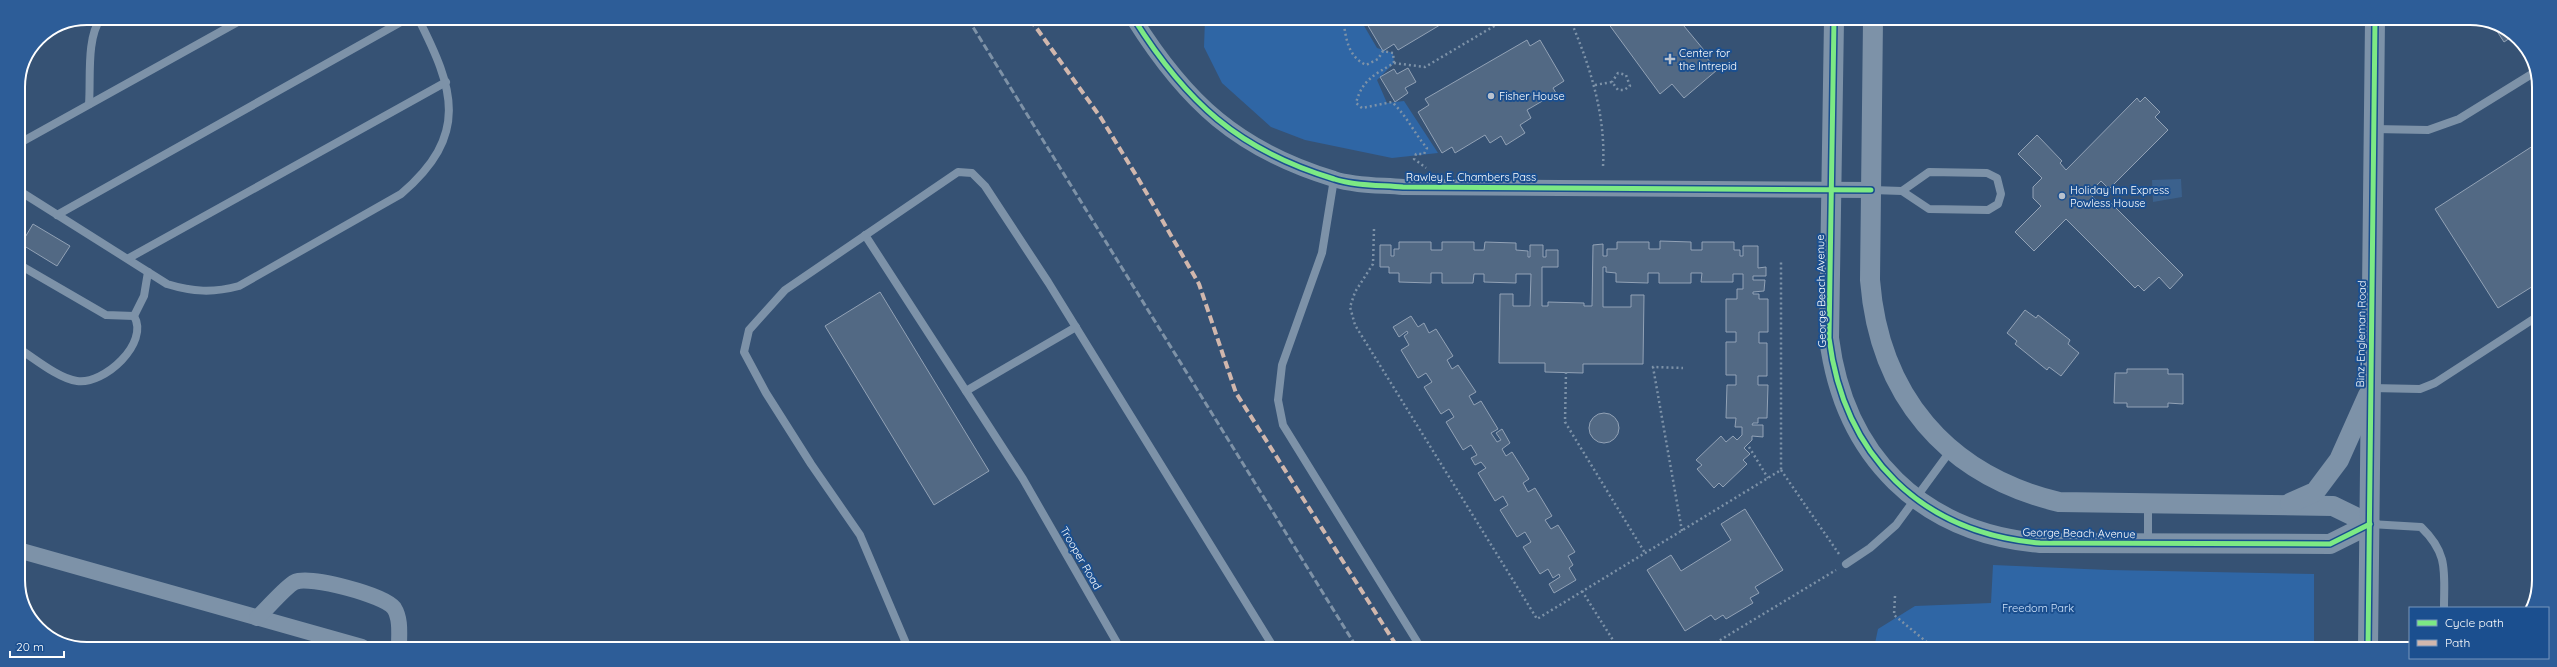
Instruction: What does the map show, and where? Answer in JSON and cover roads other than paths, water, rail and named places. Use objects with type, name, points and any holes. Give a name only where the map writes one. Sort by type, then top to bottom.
[{"type":"street","name":"Rawley E. Chambers Pass","points":[[1139,25],[1175,79],[1198,104],[1226,127],[1268,151],[1334,179],[1403,187],[1871,190]]},
{"type":"street","name":"George Beach Avenue","points":[[1834,25],[1830,190],[1829,338],[1837,384],[1845,405],[1866,446],[1880,464],[1915,500],[1973,530],[2017,541],[2148,544],[2330,544],[2370,524]]},
{"type":"street","points":[[1873,25],[1870,280],[1874,316],[1883,351],[1904,395],[1934,434],[1951,450],[1991,478],[2036,497],[2059,502],[2332,506],[2370,524]]},
{"type":"street","name":"Binz-Engleman Road","points":[[2368,642],[2375,25]]},
{"type":"street","points":[[2284,506],[2315,492],[2339,460],[2371,388]]},
{"type":"street","points":[[25,552],[344,642]]},
{"type":"street","points":[[257,618],[295,582],[316,580],[382,599],[393,607],[399,617],[399,642]]},
{"type":"lane","points":[[25,140],[232,25]]},
{"type":"lane","points":[[57,215],[396,25]]},
{"type":"lane","points":[[25,194],[129,258],[167,284],[194,291],[218,291],[239,286],[401,194],[423,172],[442,142],[449,109],[446,82],[433,48],[422,25]]},
{"type":"lane","points":[[89,104],[92,41],[95,27]]},
{"type":"lane","points":[[2374,129],[2428,130],[2459,119],[2531,75]]},
{"type":"lane","points":[[129,258],[446,82]]},
{"type":"lane","points":[[905,642],[860,535],[807,458],[766,393],[744,352],[749,330],[785,290],[958,172],[972,173],[985,186],[1076,327],[1270,642]]},
{"type":"lane","points":[[1871,190],[1902,190],[1929,172],[1987,173],[1997,178],[2001,194],[1998,204],[1988,210],[1929,209],[1902,190]]},
{"type":"lane","points":[[1334,179],[1322,253],[1282,365],[1278,400],[1283,425],[1418,642]]},
{"type":"lane","name":"Trooper Road","points":[[865,236],[1023,479],[1117,642]]},
{"type":"lane","points":[[25,268],[106,315],[134,316]]},
{"type":"lane","points":[[134,316],[144,296],[148,272]]},
{"type":"lane","points":[[25,352],[68,378],[90,381],[114,368],[129,350],[138,330],[138,323],[134,316]]},
{"type":"lane","points":[[2371,388],[2420,389],[2435,384],[2532,320]]},
{"type":"lane","points":[[966,391],[1076,327]]},
{"type":"lane","points":[[1846,564],[1870,548],[1896,525],[1951,450]]},
{"type":"lane","points":[[2148,504],[2148,544]]},
{"type":"lane","points":[[2370,524],[2421,527],[2432,538],[2444,562],[2444,607]]},
{"type":"railway","points":[[972,25],[1353,642]]},
{"type":"place","name":"Center for the Intrepid","points":[[1670,59]]},
{"type":"place","name":"Fisher House","points":[[1491,96]]},
{"type":"place","name":"Holiday Inn Express Powless House","points":[[2062,196]]},
{"type":"park label","name":"Freedom Park","points":[[2038,608]]}]
